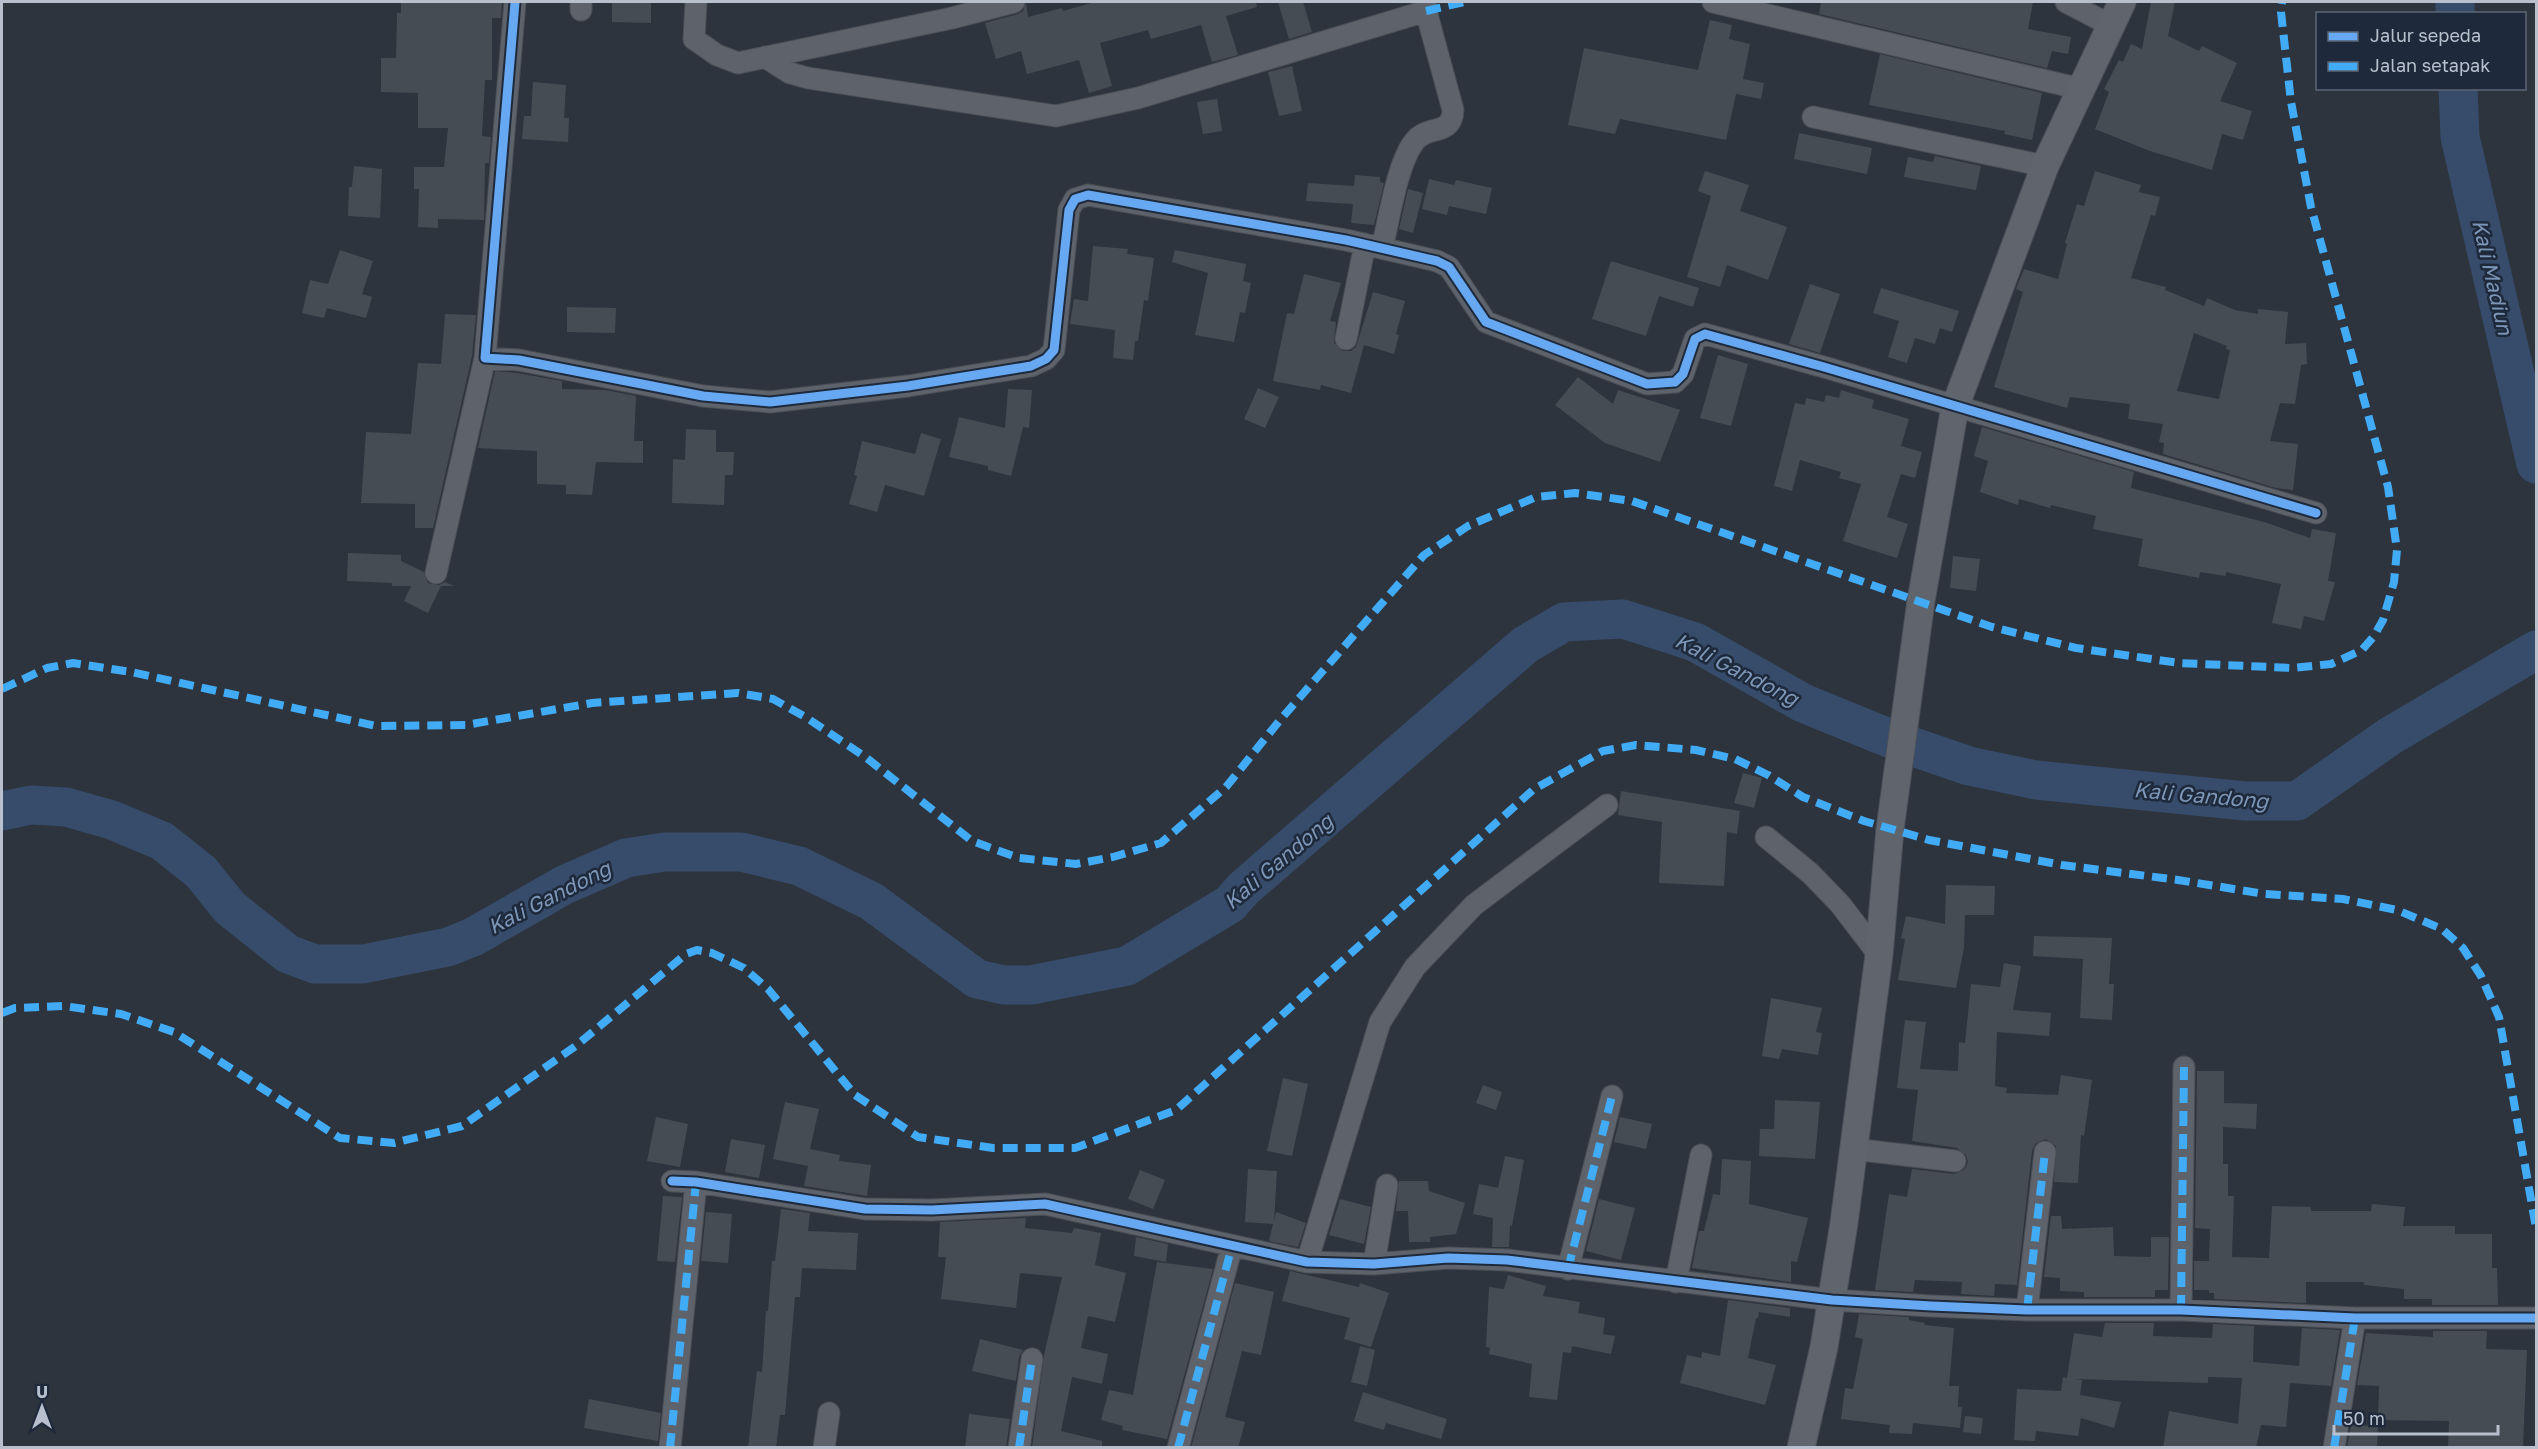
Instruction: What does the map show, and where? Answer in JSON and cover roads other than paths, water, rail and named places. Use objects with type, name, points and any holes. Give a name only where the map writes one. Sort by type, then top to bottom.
[{"type":"main road","points":[[1802,1448],[1832,1300],[1879,955],[1893,811],[1921,601],[1955,407],[2045,166],[2116,13]]},
{"type":"street","points":[[436,573],[485,358],[515,2]]},
{"type":"street","points":[[696,2],[694,39],[717,55],[738,63],[952,18],[1014,2]]},
{"type":"street","points":[[1713,2],[2081,88]]},
{"type":"street","points":[[2066,2],[2116,13]]},
{"type":"street","points":[[765,57],[790,73],[808,78],[1056,116],[1138,98],[1425,6],[1454,110],[1453,119],[1448,126],[1423,134],[1411,147],[1374,246],[1346,339]]},
{"type":"street","points":[[1813,117],[2045,166]]},
{"type":"street","points":[[485,358],[519,360],[703,396],[770,402],[920,384],[1031,366],[1046,359],[1054,350],[1068,210],[1075,199],[1088,195],[1374,246],[1437,261],[1449,267],[1485,322],[1647,384],[1676,382],[1683,374],[1695,339],[1700,334],[1705,334],[2316,513]]},
{"type":"street","points":[[1307,1262],[1380,1022],[1415,967],[1474,905],[1607,805]]},
{"type":"street","points":[[1766,837],[1825,889],[1879,955]]},
{"type":"street","points":[[2181,1310],[2184,1067]]},
{"type":"street","points":[[1568,1269],[1612,1096]]},
{"type":"street","points":[[1853,1149],[1955,1161]]},
{"type":"street","points":[[2027,1310],[2045,1152]]},
{"type":"street","points":[[1676,1282],[1701,1155]]},
{"type":"street","points":[[672,1181],[696,1182],[865,1209],[932,1210],[1045,1204],[1307,1262],[1374,1263],[1448,1258],[1507,1260],[1832,1300],[2027,1310],[2181,1310],[2355,1318],[2536,1318]]},
{"type":"street","points":[[670,1448],[696,1182]]},
{"type":"street","points":[[1374,1263],[1387,1185]]},
{"type":"street","points":[[1178,1448],[1232,1246]]},
{"type":"street","points":[[2334,1448],[2355,1318]]},
{"type":"street","points":[[1019,1448],[1032,1359]]},
{"type":"street","points":[[824,1448],[829,1413]]},
{"type":"waterway","name":"Kali Madiun","points":[[2455,2],[2455,12]]},
{"type":"waterway","name":"Kali Madiun","points":[[2458,90],[2460,137],[2536,464]]},
{"type":"waterway","name":"Kali Gandong","points":[[2,811],[31,805],[66,807],[112,820],[162,841],[201,872],[230,908],[288,954],[315,964],[363,964],[448,947],[473,937],[564,885],[626,858],[664,852],[741,852],[799,866],[871,901],[977,979],[1004,985],[1031,985],[1127,966],[1230,904],[1243,889],[1525,645],[1564,622],[1623,619],[1695,642],[1803,703],[1896,741],[1969,766],[2036,780],[2245,801],[2297,801],[2390,736],[2536,650]]}]
